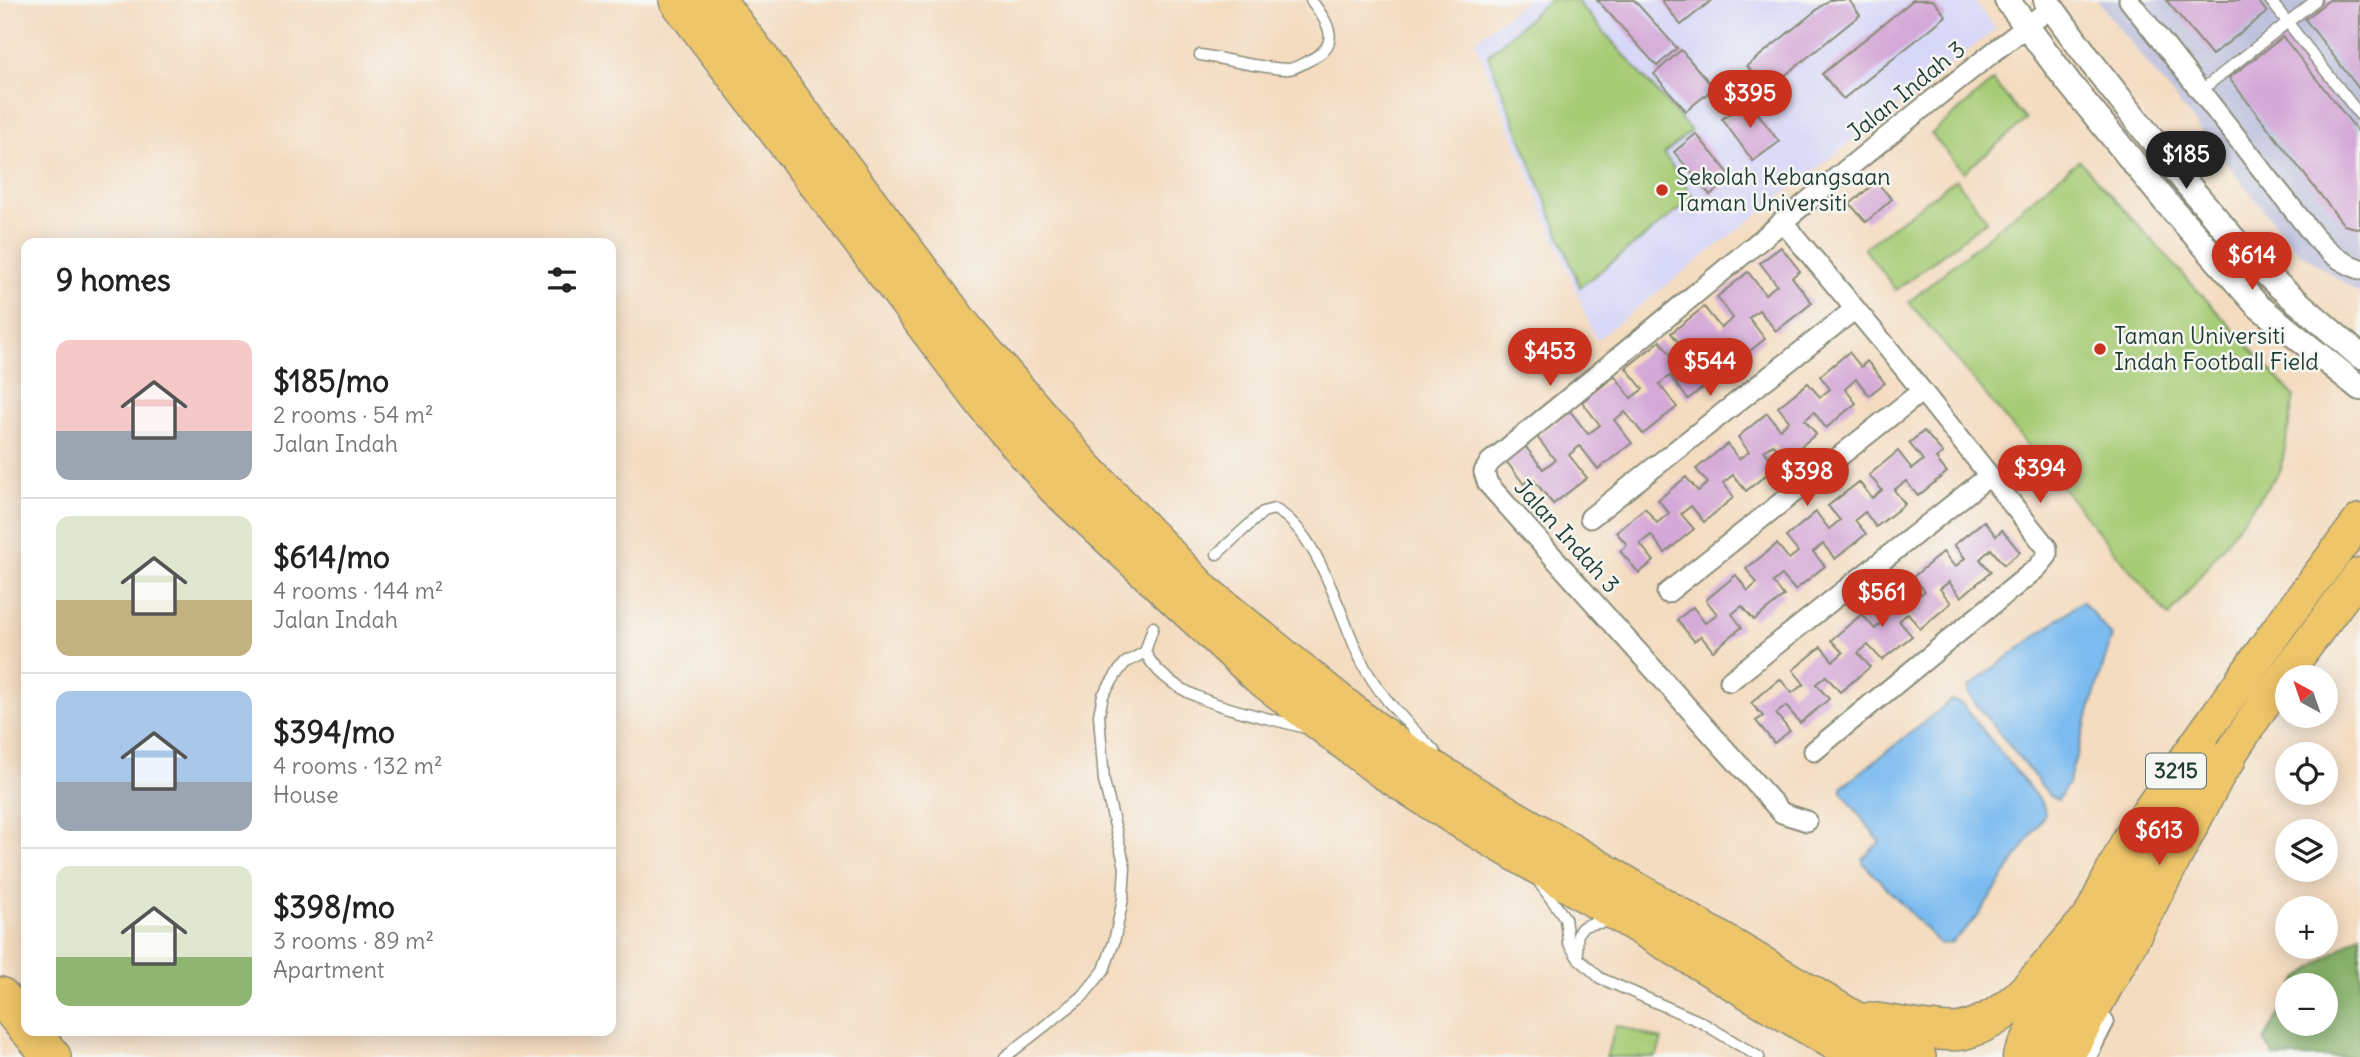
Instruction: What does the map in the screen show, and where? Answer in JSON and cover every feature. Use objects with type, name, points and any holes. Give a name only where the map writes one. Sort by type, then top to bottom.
[{"type":"highway","points":[[678,0],[993,414],[1055,486],[1259,675],[1380,768],[1450,813],[1861,1057]]},
{"type":"highway","points":[[716,0],[962,326],[1082,466],[1203,592],[1400,749],[1917,1057]]},
{"type":"highway","points":[[2046,1057],[2099,948],[2157,847],[2227,759]]},
{"type":"highway","points":[[1853,1019],[1960,1032],[1993,1020],[2027,990],[2083,927]]},
{"type":"highway","points":[[0,996],[21,1021]]},
{"type":"highway","points":[[34,1036],[52,1057]]},
{"type":"main road","name":"3215","points":[[2019,1057],[2129,838],[2283,622],[2360,520]]},
{"type":"main road","name":"3215","points":[[2067,1057],[2129,946],[2227,759],[2269,696],[2360,574]]},
{"type":"street","points":[[2007,0],[2069,83],[2165,201],[2257,305],[2360,388]]},
{"type":"street","points":[[2129,0],[2199,92],[2329,253],[2360,269]]},
{"type":"street","points":[[2049,4],[2099,73],[2249,257],[2360,356]]},
{"type":"street","name":"Jalan Indah 3","points":[[1807,821],[1782,813],[1488,484],[1484,472],[1490,462],[1782,221],[2028,25],[2049,4]]},
{"type":"street","points":[[1782,221],[2047,548],[2047,556],[2043,562],[1814,751]]},
{"type":"street","points":[[1590,518],[1855,309]]},
{"type":"street","points":[[1667,593],[1922,391]]},
{"type":"street","points":[[1730,681],[1989,476]]},
{"type":"street","points":[[2086,1057],[2269,696]]},
{"type":"lane","points":[[1200,55],[1290,69],[1313,59],[1326,48],[1331,37],[1329,26],[1311,0]]},
{"type":"lane","points":[[2270,0],[2360,115]]},
{"type":"lane","points":[[2199,92],[2316,0]]},
{"type":"lane","points":[[1217,554],[1263,512],[1273,509],[1294,523],[1307,541],[1348,625],[1361,660],[1382,696],[1439,757]]},
{"type":"lane","points":[[1005,1057],[1082,997],[1104,970],[1114,942],[1123,899],[1125,867],[1104,781],[1098,715],[1103,695],[1125,663],[1144,652],[1153,627]]},
{"type":"lane","points":[[1144,652],[1151,665],[1185,692],[1309,729],[1380,768]]},
{"type":"lane","points":[[1448,767],[1477,797]]},
{"type":"lane","points":[[1521,855],[1565,918],[1568,942],[1578,958],[1600,978],[1702,1022],[1759,1057]]},
{"type":"lane","points":[[1578,958],[1575,939],[1583,926],[1631,919]]},
{"type":"shaded area","name":"Sekolah Kebangsaan Taman Universiti","points":[[1526,0],[1973,0],[1996,29],[1596,340],[1475,41]]},
{"type":"shaded area","points":[[2097,0],[2360,0],[2360,294],[2295,249]]},
{"type":"green space","points":[[1549,0],[1576,0],[1691,131],[1664,154],[1694,198],[1580,287],[1488,55]]},
{"type":"green space","points":[[1993,81],[2026,120],[1964,172],[1931,134]]},
{"type":"green space","name":"Taman Universiti Indah Football Field","points":[[2079,160],[2294,396],[2281,469],[2169,617],[1909,302]]},
{"type":"green space","points":[[1956,179],[1987,220],[1896,290],[1864,248]]},
{"type":"green space","points":[[2360,934],[2360,1057],[2275,1057],[2264,1041],[2275,1020],[2275,1036],[2338,1036],[2338,973],[2306,973],[2326,959],[2338,959],[2338,950]]},
{"type":"green space","points":[[1616,1025],[1662,1040],[1656,1057],[1606,1057]]},
{"type":"water","points":[[2082,601],[2112,636],[2068,783],[2058,800],[2050,796],[1969,695],[1969,687]]},
{"type":"water","points":[[1952,700],[1962,704],[2043,805],[2045,814],[1978,916],[1951,943],[1940,944],[1863,863],[1863,858],[1880,842],[1842,792],[1842,787]]},
{"type":"building","points":[[1597,0],[1634,0],[1677,48],[1657,66]]},
{"type":"building","points":[[1663,0],[1712,0],[1681,25]]},
{"type":"building","points":[[1829,0],[1849,0],[1860,15],[1767,90],[1747,66]]},
{"type":"building","points":[[1913,0],[1933,0],[1946,16],[1843,99],[1822,74]]},
{"type":"building","points":[[2166,0],[2257,0],[2267,12],[2212,55]]},
{"type":"building","points":[[2329,0],[2360,0],[2360,90],[2305,19]]},
{"type":"building","points":[[2283,37],[2360,134],[2360,229],[2344,225],[2229,78]]},
{"type":"building","points":[[1681,50],[1714,88],[1686,111],[1654,74]]},
{"type":"building","points":[[1748,100],[1779,142],[1753,161],[1722,119]]},
{"type":"building","points":[[1696,134],[1732,177],[1710,195],[1674,152]]},
{"type":"building","points":[[1876,182],[1892,199],[1866,222],[1850,204]]},
{"type":"building","points":[[1781,247],[1800,271],[1792,277],[1812,303],[1776,331],[1759,310],[1749,318],[1765,339],[1733,364],[1717,343],[1704,352],[1721,374],[1688,399],[1670,376],[1659,384],[1677,407],[1643,434],[1625,412],[1614,420],[1632,443],[1598,469],[1580,446],[1569,455],[1587,478],[1553,504],[1532,478],[1524,484],[1506,461],[1525,446],[1543,469],[1555,460],[1537,437],[1570,411],[1588,434],[1600,425],[1582,402],[1615,376],[1631,398],[1643,389],[1626,368],[1660,341],[1677,363],[1688,354],[1671,333],[1704,307],[1721,328],[1733,318],[1717,297],[1748,272],[1765,294],[1777,285],[1760,263]]},
{"type":"building","points":[[1849,352],[1861,367],[1867,361],[1885,383],[1869,395],[1856,379],[1845,389],[1856,403],[1826,428],[1814,412],[1805,420],[1816,434],[1785,459],[1773,444],[1764,451],[1777,466],[1746,491],[1733,475],[1723,483],[1734,497],[1704,522],[1691,506],[1681,514],[1694,529],[1665,553],[1651,535],[1640,544],[1654,561],[1639,573],[1620,551],[1627,545],[1616,532],[1645,508],[1657,523],[1669,513],[1658,500],[1686,477],[1698,491],[1708,483],[1696,469],[1727,444],[1739,459],[1749,452],[1738,437],[1767,413],[1780,429],[1789,421],[1778,407],[1808,383],[1820,397],[1830,389],[1820,376]]},
{"type":"building","points":[[1924,431],[1943,453],[1936,459],[1947,472],[1918,496],[1906,481],[1894,490],[1905,504],[1876,527],[1865,512],[1855,520],[1866,534],[1835,559],[1823,544],[1813,552],[1825,566],[1795,590],[1782,575],[1773,582],[1784,596],[1754,620],[1742,606],[1732,614],[1742,627],[1713,651],[1701,636],[1694,641],[1677,620],[1693,607],[1705,623],[1717,614],[1706,600],[1736,575],[1748,591],[1757,583],[1746,569],[1777,544],[1789,559],[1798,552],[1786,537],[1816,512],[1829,529],[1840,520],[1828,506],[1859,482],[1872,498],[1882,490],[1869,475],[1898,451],[1912,469],[1923,460],[1909,443]]},
{"type":"building","points":[[1984,521],[1996,536],[2002,530],[2020,552],[2004,565],[1991,549],[1980,559],[1991,572],[1961,597],[1949,582],[1940,589],[1951,603],[1920,629],[1908,613],[1899,621],[1912,636],[1882,660],[1868,645],[1858,653],[1870,667],[1840,692],[1826,676],[1816,684],[1829,699],[1800,723],[1786,706],[1776,714],[1790,731],[1774,743],[1756,721],[1763,716],[1751,703],[1780,679],[1792,693],[1804,684],[1793,670],[1821,647],[1833,661],[1843,653],[1831,640],[1862,614],[1875,629],[1884,621],[1873,607],[1902,583],[1915,598],[1925,591],[1913,577],[1943,552],[1955,567],[1965,558],[1954,545]]},
{"type":"place","name":"Sekolah Kebangsaan Taman Universiti","points":[[1662,190]]},
{"type":"place","name":"Taman Universiti Indah Football Field","points":[[2100,349]]}]
